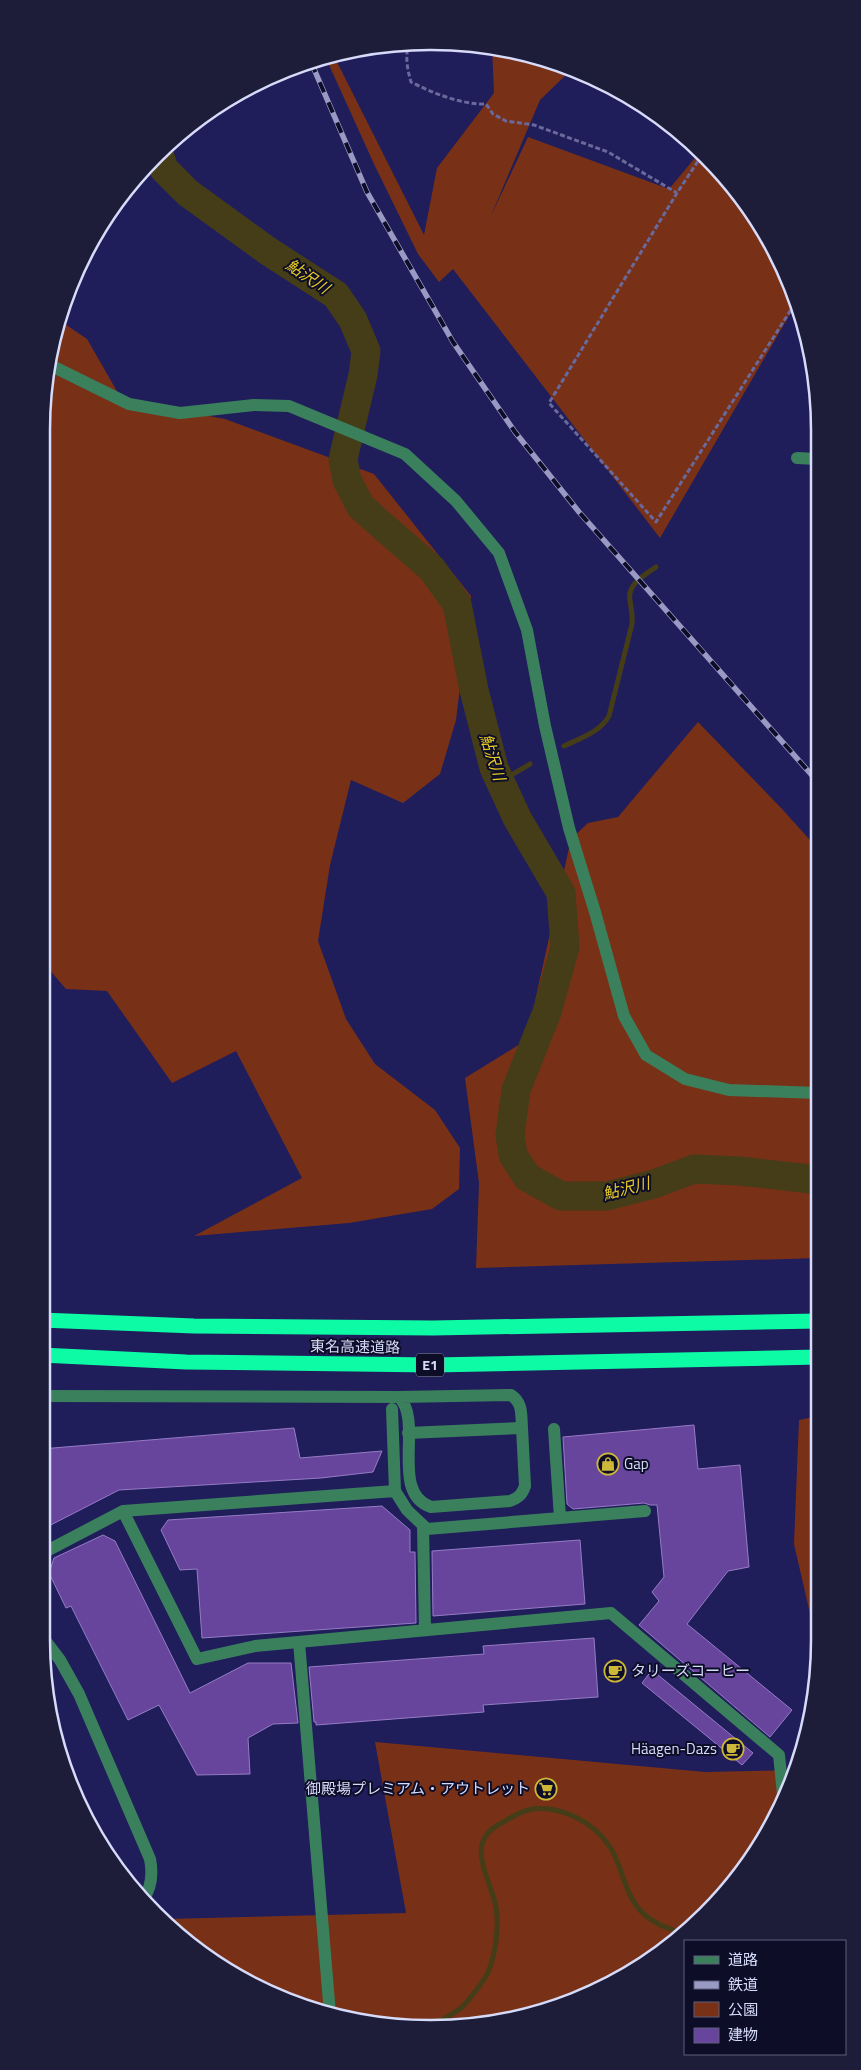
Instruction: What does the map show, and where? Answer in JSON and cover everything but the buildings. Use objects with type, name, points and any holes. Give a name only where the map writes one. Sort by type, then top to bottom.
[{"type":"highway","name":"東名高速道路","points":[[50,1320],[194,1326],[433,1328],[811,1321]]},
{"type":"highway","name":"東名高速道路","points":[[50,1355],[186,1362],[433,1365],[811,1357]]},
{"type":"street","points":[[55,368],[130,404],[180,413],[254,405],[289,406],[313,414],[404,454],[456,501],[499,553],[527,630],[545,726],[569,828],[596,912],[624,1016],[646,1055],[685,1079],[729,1090],[811,1093]]},
{"type":"street","points":[[797,458],[811,459]]},
{"type":"street","points":[[50,1396],[399,1397],[511,1394],[521,1406],[525,1486],[518,1498],[510,1501],[431,1507],[418,1500],[410,1483],[407,1407],[399,1397]]},
{"type":"street","points":[[392,1409],[395,1491],[407,1510],[427,1529],[645,1512]]},
{"type":"street","points":[[408,1433],[522,1428]]},
{"type":"street","points":[[554,1429],[560,1518]]},
{"type":"street","points":[[50,1549],[122,1511],[395,1491]]},
{"type":"street","points":[[122,1511],[197,1659],[255,1646],[611,1613],[779,1755],[782,1785]]},
{"type":"street","points":[[423,1526],[426,1630]]},
{"type":"street","points":[[299,1642],[329,2006]]},
{"type":"street","points":[[50,1647],[60,1660],[79,1694],[150,1859],[152,1872],[146,1893]]},
{"type":"path","points":[[407,51],[407,68],[411,82],[432,92],[474,104],[486,104],[493,114],[506,121],[534,125],[608,152],[677,193]]},
{"type":"path","points":[[699,160],[677,193],[549,403],[656,522],[791,309]]},
{"type":"green space","points":[[492,55],[529,63],[566,75],[540,100],[490,218],[528,137],[669,189],[696,157],[717,180],[747,219],[772,262],[791,308],[792,311],[660,538],[453,269],[439,282],[418,254],[374,164],[329,64],[337,62],[424,235],[437,168],[494,93]]},
{"type":"green space","points":[[65,324],[87,339],[122,400],[225,419],[374,474],[471,596],[456,720],[440,774],[403,803],[351,780],[330,865],[318,941],[346,1019],[375,1064],[435,1110],[460,1148],[459,1189],[432,1209],[349,1223],[194,1236],[302,1178],[236,1051],[172,1083],[107,991],[66,989],[50,970],[50,430],[53,381]]},
{"type":"green space","points":[[698,722],[811,841],[811,1258],[476,1268],[479,1183],[465,1078],[541,1031],[535,1001],[571,839],[588,823],[618,817]]},
{"type":"green space","points":[[811,1418],[811,1618],[794,1544],[799,1420]]},
{"type":"green space","points":[[375,1742],[705,1772],[788,1770],[772,1808],[747,1851],[717,1890],[681,1926],[642,1956],[599,1981],[553,2000],[505,2013],[480,2017],[430,2020],[381,2017],[332,2007],[285,1991],[240,1969],[219,1956],[172,1919],[406,1913]]},
{"type":"waterway","name":"鮎沢川","points":[[161,161],[164,169],[188,193],[268,251],[336,295],[353,320],[366,351],[363,375],[343,459],[347,480],[361,507],[432,569],[457,604],[474,690],[494,768],[517,818],[561,893],[565,947],[547,1012],[516,1090],[510,1135],[513,1155],[527,1177],[561,1196],[607,1196],[654,1184],[694,1169],[740,1171],[811,1179]]},
{"type":"waterway","points":[[564,746],[595,730],[609,716],[632,624],[631,589],[638,580],[656,567]]},
{"type":"waterway","points":[[500,782],[530,764]]},
{"type":"waterway","points":[[443,2019],[462,2007],[473,1995],[487,1974],[493,1955],[497,1915],[482,1863],[481,1852],[483,1842],[488,1833],[498,1825],[523,1812],[532,1809],[555,1810],[576,1817],[595,1830],[614,1854],[630,1895],[639,1909],[654,1921],[675,1931]]},
{"type":"railway","points":[[314,68],[367,192],[453,342],[515,432],[579,512],[811,774]]},
{"type":"place","name":"Gap","points":[[608,1464]]},
{"type":"place","name":"タリーズコーヒー","points":[[615,1671]]},
{"type":"place","name":"Häagen-Dazs","points":[[733,1749]]},
{"type":"place","name":"御殿場プレミアム・アウトレット","points":[[546,1789]]}]
